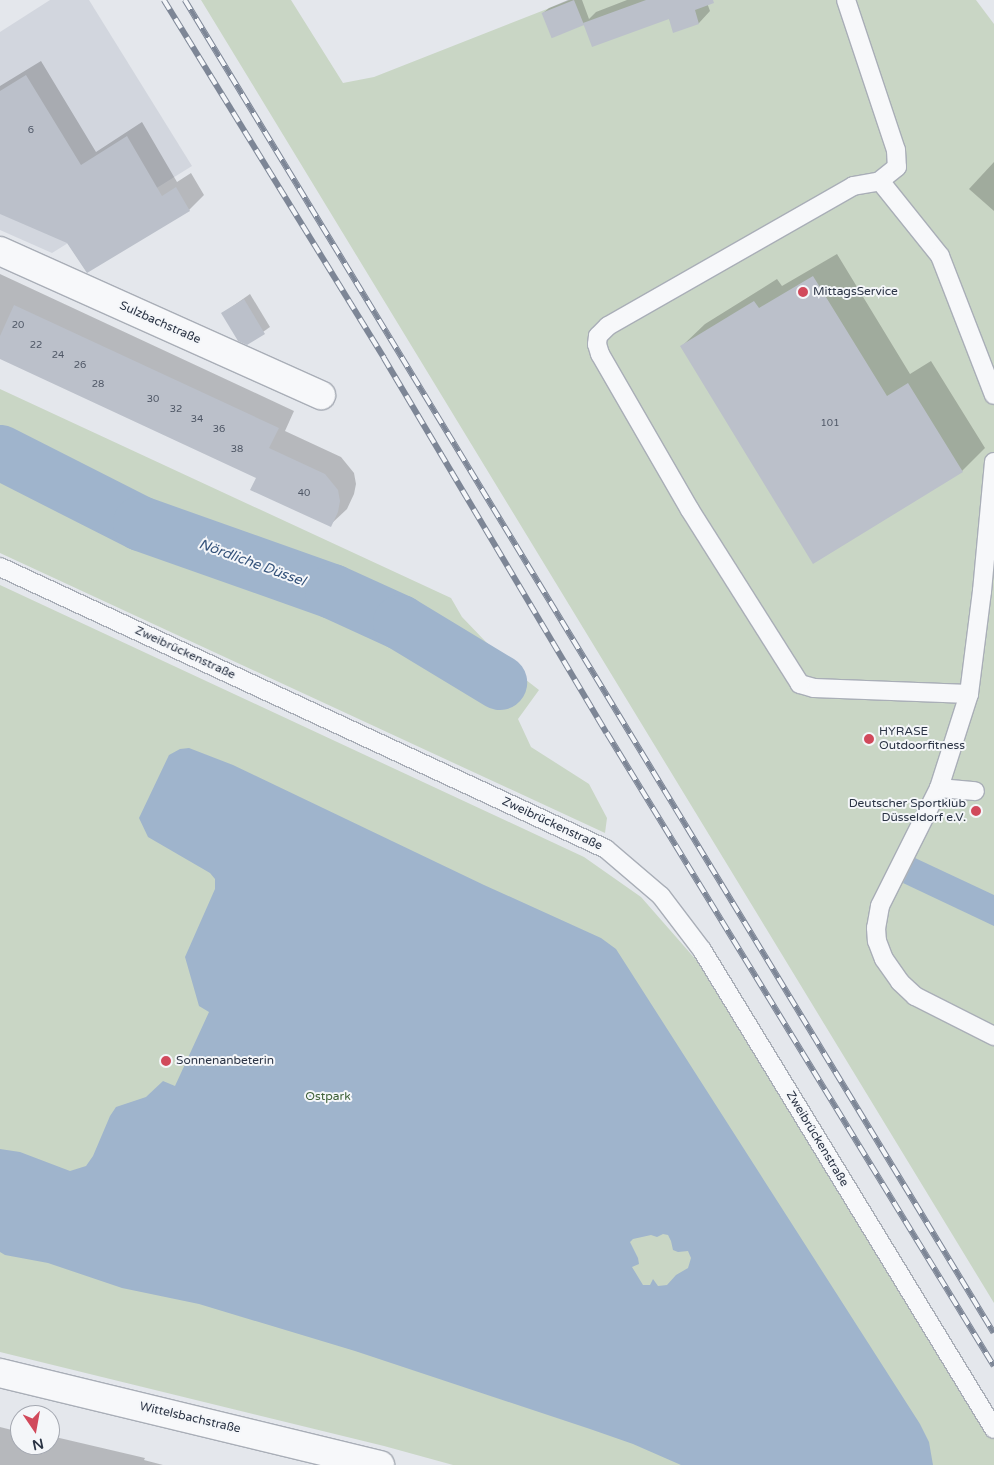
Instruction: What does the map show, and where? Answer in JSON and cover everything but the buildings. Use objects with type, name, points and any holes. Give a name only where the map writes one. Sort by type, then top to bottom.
[{"type":"street","name":"Sulzbachstraße","points":[[0,251],[321,395]]},
{"type":"street","name":"Wittelsbachstraße","points":[[0,1373],[380,1465]]},
{"type":"lane","points":[[846,0],[896,150],[897,167],[880,181],[853,186],[608,326],[598,336],[597,344],[600,354],[690,510],[800,684],[814,688],[968,694]]},
{"type":"lane","points":[[880,181],[940,256],[994,395]]},
{"type":"lane","points":[[994,462],[982,591],[968,694],[939,788],[880,906],[877,941],[884,959],[900,982],[915,996],[994,1036]]},
{"type":"lane","name":"Zweibrückenstraße","points":[[0,567],[606,849],[661,896],[702,950],[994,1428]]},
{"type":"lane","points":[[939,788],[975,791]]},
{"type":"shaded area","points":[[50,0],[89,0],[192,166],[52,253],[0,230],[0,32]]},
{"type":"green space","points":[[201,0],[291,0],[343,83],[374,77],[570,0],[976,0],[994,24],[994,1303]]},
{"type":"green space","points":[[0,389],[451,598],[462,617],[512,669],[539,690],[518,719],[531,747],[589,784],[607,818],[605,833],[0,553]]},
{"type":"green space","name":"Ostpark","points":[[0,585],[584,857],[641,897],[719,986],[994,1439],[994,1465],[453,1465],[384,1446],[0,1352]]},
{"type":"water","name":"Ostpark","points":[[189,748],[233,765],[484,885],[601,938],[616,949],[920,1424],[929,1442],[933,1465],[681,1465],[633,1444],[355,1351],[199,1304],[122,1288],[48,1263],[5,1255],[0,1252],[0,1149],[20,1152],[70,1171],[86,1166],[93,1156],[110,1116],[116,1107],[146,1097],[163,1081],[175,1086],[209,1012],[199,1006],[185,957],[215,889],[215,879],[210,873],[148,837],[139,818],[169,755],[180,749]],"holes":[[[663,1234],[668,1235],[673,1250],[678,1252],[688,1251],[691,1258],[688,1268],[676,1275],[667,1285],[658,1286],[653,1279],[650,1285],[643,1285],[632,1267],[639,1264],[630,1242],[633,1239],[651,1235],[657,1237]]]},
{"type":"water","points":[[915,858],[994,895],[994,926],[903,883]]},
{"type":"waterway","name":"Nördliche Düssel","points":[[0,452],[140,523],[332,591],[400,622],[499,682]]},
{"type":"railway","points":[[164,0],[384,358],[607,733],[994,1366]]},
{"type":"railway","points":[[185,0],[994,1333]]},
{"type":"place","name":"MittagsService","points":[[803,292]]},
{"type":"place","name":"HYRASE Outdoorfitness","points":[[869,739]]},
{"type":"place","name":"Deutscher Sportklub Düsseldorf e.V.","points":[[976,811]]},
{"type":"place","name":"Sonnenanbeterin","points":[[166,1061]]}]
